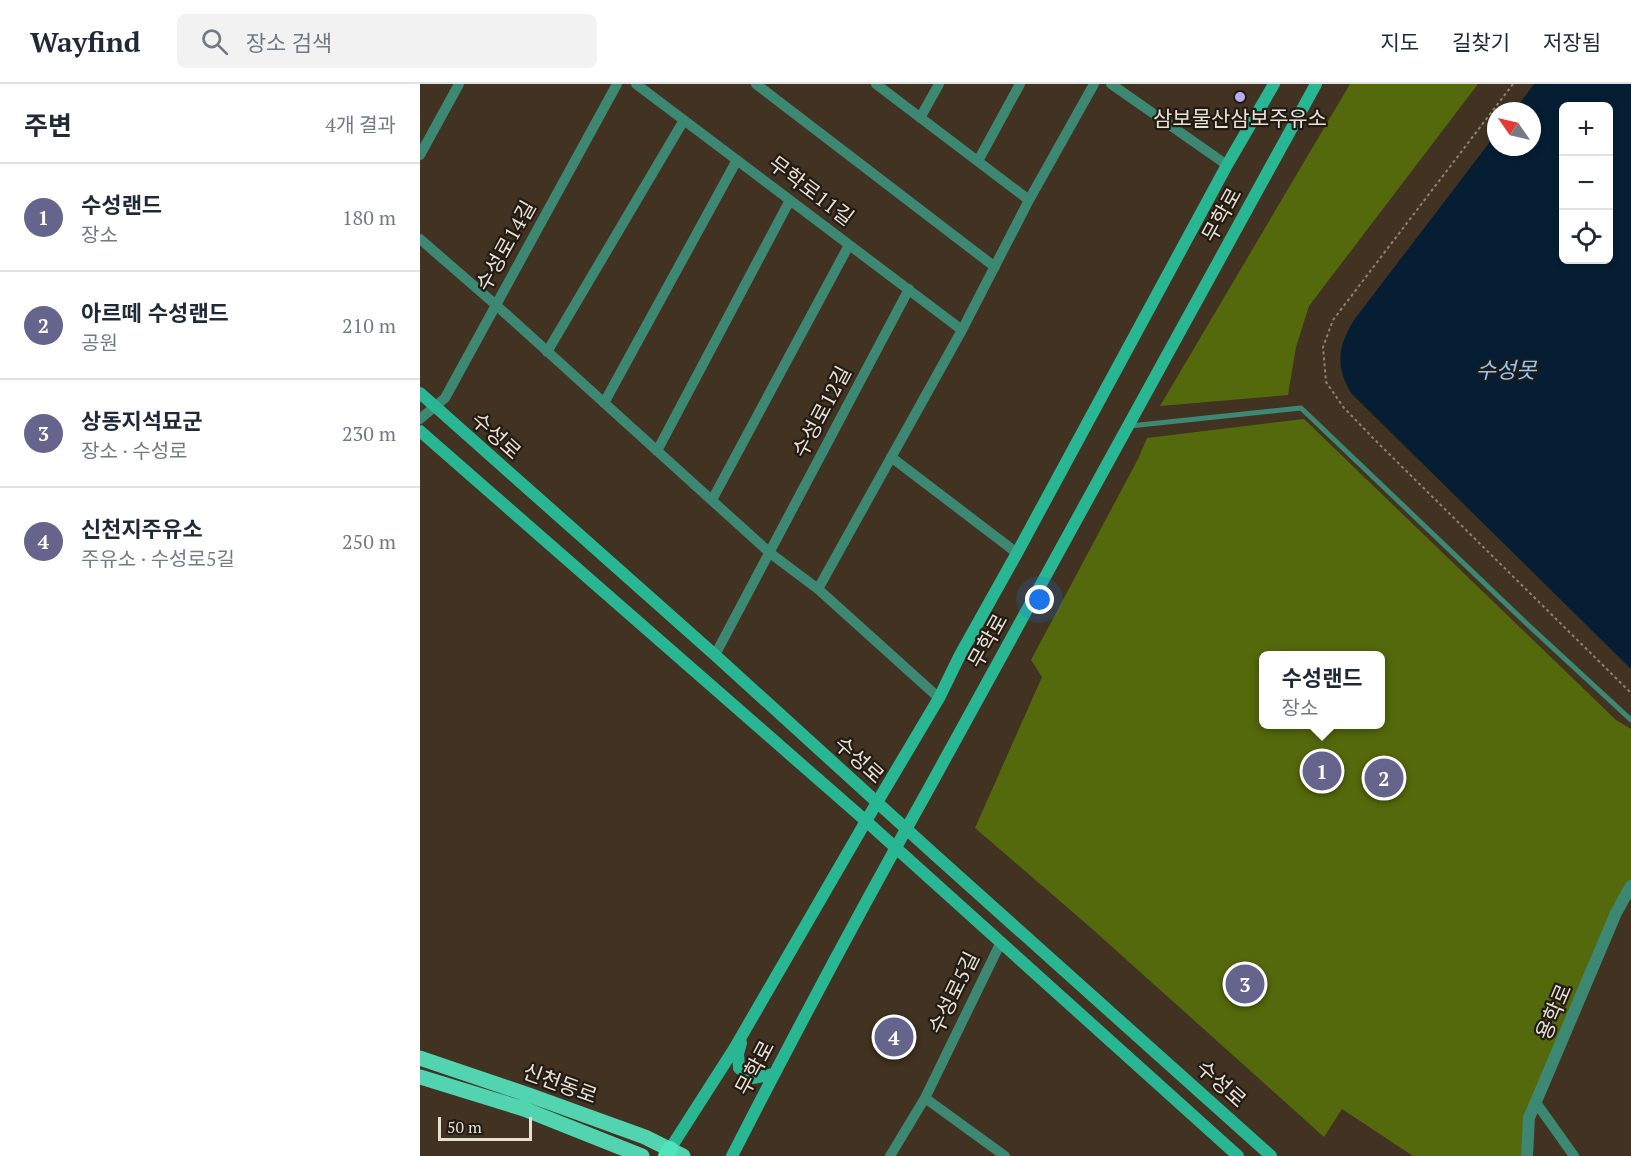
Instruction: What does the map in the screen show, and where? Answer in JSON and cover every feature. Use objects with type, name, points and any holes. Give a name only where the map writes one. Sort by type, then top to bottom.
[{"type":"main road","name":"무학로","points":[[673,1154],[939,698],[960,654],[1227,165],[1274,84]]},
{"type":"main road","name":"무학로","points":[[732,1156],[906,829],[1316,84]]},
{"type":"main road","name":"수성로","points":[[420,393],[716,655],[906,829],[1271,1156]]},
{"type":"main road","name":"수성로","points":[[420,431],[866,821],[1238,1156]]},
{"type":"main road","points":[[746,1028],[738,1054],[739,1068],[753,1078],[774,1074]]},
{"type":"main road","name":"신천동로","points":[[420,1058],[634,1133],[673,1154]]},
{"type":"main road","name":"신천동로","points":[[420,1077],[524,1109],[642,1156]]},
{"type":"street","points":[[420,155],[459,84]]},
{"type":"street","name":"수성로14길","points":[[420,419],[445,398],[617,84]]},
{"type":"street","name":"무학로11길","points":[[636,84],[962,330]]},
{"type":"street","points":[[756,84],[994,267]]},
{"type":"street","points":[[876,84],[1029,200]]},
{"type":"street","points":[[920,118],[939,84]]},
{"type":"street","points":[[978,161],[1020,84]]},
{"type":"street","points":[[818,589],[962,330],[1029,200],[1094,84]]},
{"type":"street","points":[[1111,84],[1227,165]]},
{"type":"street","points":[[547,352],[684,120]]},
{"type":"street","points":[[604,403],[737,160]]},
{"type":"street","points":[[657,451],[790,200]]},
{"type":"street","points":[[420,239],[770,553],[818,589],[939,698]]},
{"type":"street","points":[[712,500],[849,245]]},
{"type":"street","name":"수성로12길","points":[[716,655],[909,290]]},
{"type":"street","points":[[891,457],[1017,553]]},
{"type":"street","name":"용학로","points":[[1527,1156],[1529,1118],[1537,1104],[1616,913],[1631,886]]},
{"type":"street","name":"수성로5길","points":[[890,1156],[925,1098],[1001,942]]},
{"type":"street","points":[[925,1098],[1005,1156]]},
{"type":"street","points":[[1537,1104],[1574,1156]]},
{"type":"lane","points":[[1129,426],[1301,408],[1629,719]]},
{"type":"path","points":[[1513,84],[1333,320],[1323,347],[1326,382],[1344,408],[1378,443],[1631,693]]},
{"type":"green space","points":[[1350,84],[1478,84],[1309,306],[1296,347],[1288,395],[1160,406]]},
{"type":"green space","points":[[1304,419],[1616,720],[1631,729],[1631,880],[1538,1099],[1527,1156],[1413,1156],[1342,1109],[1324,1137],[1090,927],[975,828],[1042,677],[1031,660],[1147,438]]},
{"type":"water","name":"수성못","points":[[1534,84],[1631,84],[1631,669],[1351,393],[1342,374],[1340,356],[1354,320],[1487,146],[1487,156],[1541,156],[1541,102],[1521,102]]},
{"type":"place","name":"삼보물산삼보주유소","points":[[1240,97]]},
{"type":"place","name":"수성랜드","points":[[1322,771]]},
{"type":"place","name":"아르떼 수성랜드","points":[[1384,778]]},
{"type":"place","name":"상동지석묘군","points":[[1245,984]]},
{"type":"place","name":"신천지주유소","points":[[894,1037]]}]
